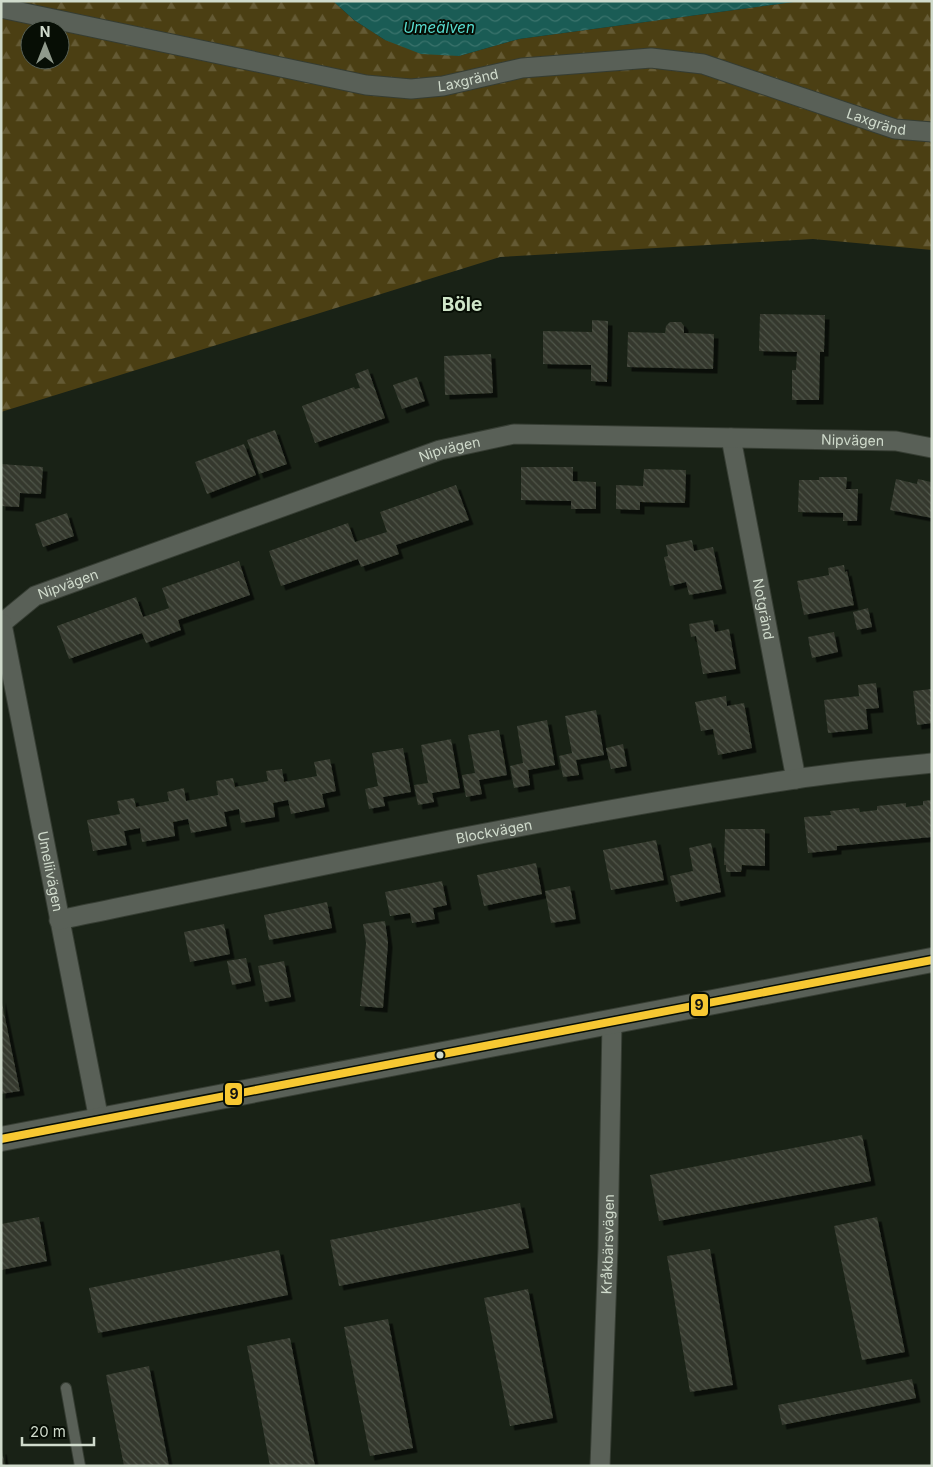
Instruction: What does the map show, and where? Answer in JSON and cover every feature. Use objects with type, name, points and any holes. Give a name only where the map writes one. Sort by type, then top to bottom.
[{"type":"street","name":"Laxgränd","points":[[1,8],[366,86],[411,90],[443,86],[522,68],[651,58],[703,64],[895,130],[932,132]]},
{"type":"street","name":"Nipvägen","points":[[2,624],[35,596],[440,450],[514,434],[896,441],[932,448]]},
{"type":"street","name":"Notgränd","points":[[730,438],[796,779]]},
{"type":"street","name":"Umeliivägen","points":[[2,624],[99,1120]]},
{"type":"street","name":"Blockvägen","points":[[60,920],[378,854],[796,779],[932,763]]},
{"type":"street","points":[[1,1139],[932,960]]},
{"type":"street","name":"Kråkbärsvägen","points":[[600,1466],[608,1248],[612,1021]]},
{"type":"lane","points":[[66,1388],[80,1466]]},
{"type":"green space","points":[[1,1],[333,1],[354,20],[385,40],[459,56],[519,39],[801,1],[932,1],[932,250],[813,239],[500,257],[1,412]]},
{"type":"water","name":"Umeälven","points":[[333,1],[801,1],[519,39],[459,56],[421,54],[385,40],[354,20]]},
{"type":"building","points":[[760,314],[825,315],[824,352],[820,352],[819,400],[792,400],[792,370],[796,370],[797,352],[759,351]]},
{"type":"building","points":[[592,320],[608,321],[607,382],[591,381],[591,365],[543,364],[543,331],[592,332]]},
{"type":"building","points":[[670,322],[681,322],[684,326],[684,333],[714,334],[713,369],[627,367],[628,332],[665,333],[666,326]]},
{"type":"building","points":[[491,354],[493,393],[445,395],[444,356]]},
{"type":"building","points":[[368,369],[385,418],[315,443],[302,406],[354,387],[355,389],[360,388],[355,374]]},
{"type":"building","points":[[417,377],[425,401],[402,409],[393,385]]},
{"type":"building","points":[[275,430],[287,464],[259,474],[247,440]]},
{"type":"building","points":[[244,444],[256,475],[207,494],[195,462]]},
{"type":"building","points":[[1,464],[43,467],[41,494],[20,493],[19,507],[1,506]]},
{"type":"building","points":[[521,467],[573,467],[573,481],[596,482],[596,509],[571,509],[571,501],[521,500]]},
{"type":"building","points":[[644,469],[686,470],[685,503],[640,502],[640,510],[616,509],[616,485],[643,486]]},
{"type":"building","points":[[819,477],[847,477],[846,489],[858,489],[857,521],[843,521],[843,513],[798,512],[799,480],[819,480]]},
{"type":"building","points":[[896,479],[917,484],[918,479],[931,482],[932,518],[890,510]]},
{"type":"building","points":[[456,485],[469,520],[396,545],[399,554],[361,567],[358,559],[281,586],[269,551],[348,523],[355,542],[387,532],[380,512]]},
{"type":"building","points":[[67,513],[74,536],[43,547],[35,524]]},
{"type":"building","points":[[692,540],[694,551],[713,547],[722,589],[689,595],[686,582],[670,586],[664,557],[668,556],[666,545]]},
{"type":"building","points":[[239,561],[250,595],[178,620],[181,630],[146,643],[142,633],[69,659],[57,626],[136,597],[143,617],[169,608],[162,588]]},
{"type":"building","points":[[844,565],[854,605],[804,615],[797,581],[829,575],[828,568]]},
{"type":"building","points":[[868,608],[872,627],[857,630],[853,612]]},
{"type":"building","points":[[713,620],[715,632],[729,629],[736,669],[703,674],[696,636],[691,637],[689,624]]},
{"type":"building","points":[[834,632],[838,652],[812,658],[808,637]]},
{"type":"building","points":[[876,683],[879,708],[866,709],[868,729],[828,733],[824,700],[859,696],[858,685]]},
{"type":"building","points":[[932,689],[932,723],[917,725],[913,691]]},
{"type":"building","points":[[726,696],[727,706],[744,703],[752,748],[718,755],[713,729],[701,731],[695,702]]},
{"type":"building","points":[[596,710],[604,755],[576,760],[579,775],[563,777],[559,756],[572,753],[565,716]]},
{"type":"building","points":[[547,720],[555,765],[528,770],[530,785],[514,788],[510,766],[523,763],[517,726]]},
{"type":"building","points":[[499,730],[507,775],[479,780],[482,794],[466,797],[462,775],[475,773],[468,735]]},
{"type":"building","points":[[451,739],[460,788],[432,793],[434,802],[418,805],[414,785],[428,783],[421,745]]},
{"type":"building","points":[[623,744],[627,766],[611,769],[606,748]]},
{"type":"building","points":[[403,748],[411,792],[383,797],[385,806],[369,809],[365,789],[378,786],[372,753]]},
{"type":"building","points":[[330,759],[336,791],[322,794],[325,807],[291,814],[288,800],[273,803],[275,817],[241,823],[239,809],[224,812],[227,826],[191,833],[188,819],[173,822],[175,836],[142,842],[140,828],[124,831],[127,845],[93,851],[87,820],[120,814],[117,801],[134,798],[136,807],[169,801],[167,792],[184,788],[186,801],[218,795],[216,781],[233,778],[235,787],[268,781],[266,771],[282,769],[284,782],[317,776],[314,762]]},
{"type":"building","points":[[932,800],[932,837],[837,846],[837,850],[808,853],[804,817],[831,815],[830,811],[859,808],[860,812],[877,810],[877,806],[906,803],[906,807],[923,805],[923,801]]},
{"type":"building","points":[[725,829],[765,829],[765,866],[742,865],[741,872],[726,872],[726,865],[724,865]]},
{"type":"building","points":[[656,840],[664,880],[611,890],[603,850]]},
{"type":"building","points":[[711,843],[721,892],[676,902],[670,876],[693,871],[689,848]]},
{"type":"building","points":[[536,863],[542,894],[484,906],[477,875]]},
{"type":"building","points":[[442,881],[447,905],[433,908],[435,919],[412,923],[410,913],[390,916],[385,892]]},
{"type":"building","points":[[570,886],[576,919],[551,923],[545,891]]},
{"type":"building","points":[[327,902],[332,928],[269,940],[264,915]]},
{"type":"building","points":[[385,921],[388,943],[383,1008],[360,1006],[366,943],[363,924]]},
{"type":"building","points":[[224,924],[230,954],[190,962],[184,932]]},
{"type":"building","points":[[246,958],[251,981],[232,985],[227,961]]},
{"type":"building","points":[[284,961],[291,997],[265,1002],[258,966]]},
{"type":"building","points":[[1,998],[20,1091],[1,1094]]},
{"type":"building","points":[[862,1135],[871,1181],[659,1221],[650,1175]]},
{"type":"building","points":[[520,1203],[529,1248],[339,1286],[330,1240]]},
{"type":"building","points":[[39,1217],[47,1261],[1,1270],[1,1224]]},
{"type":"building","points":[[877,1217],[905,1352],[862,1360],[834,1226]]},
{"type":"building","points":[[710,1249],[733,1385],[690,1392],[667,1256]]},
{"type":"building","points":[[279,1250],[288,1295],[98,1333],[89,1288]]},
{"type":"building","points":[[528,1289],[553,1418],[510,1426],[484,1298]]},
{"type":"building","points":[[388,1319],[413,1448],[370,1456],[344,1327]]},
{"type":"building","points":[[290,1338],[315,1466],[270,1466],[247,1346]]},
{"type":"building","points":[[149,1366],[169,1466],[124,1466],[106,1375]]},
{"type":"building","points":[[912,1379],[916,1398],[782,1425],[778,1405]]},
{"type":"building","points":[[2,1450],[5,1466],[1,1466]]},
{"type":"transit line","name":"9","points":[[1,1139],[932,960]]},
{"type":"district","name":"Böle","points":[[462,304]]}]
